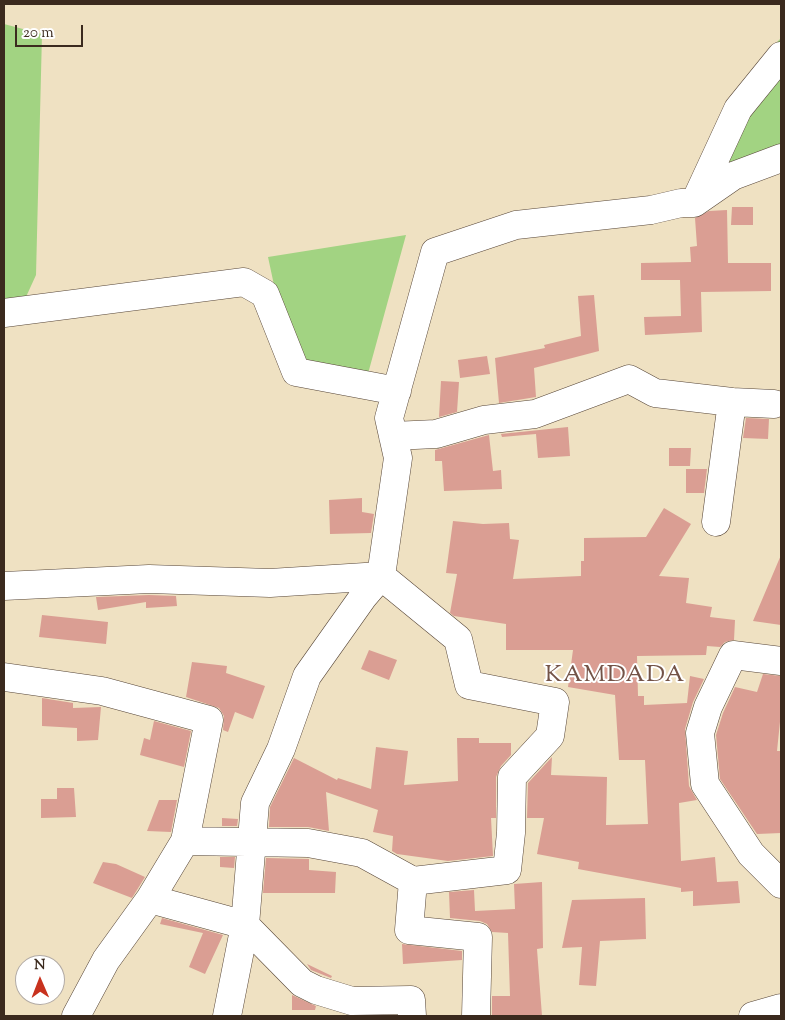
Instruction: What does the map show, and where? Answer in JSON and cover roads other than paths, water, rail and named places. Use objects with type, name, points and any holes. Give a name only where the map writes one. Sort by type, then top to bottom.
[{"type":"street","points":[[694,203],[738,108],[781,56]]},
{"type":"street","points":[[227,1016],[245,925],[251,873],[251,842],[255,803],[281,749],[307,676],[381,576],[398,458],[389,418],[435,252],[516,225],[650,210],[681,203],[694,203],[733,176],[781,158]]},
{"type":"street","points":[[4,313],[244,282],[265,294],[296,372],[397,391]]},
{"type":"street","points":[[394,436],[436,434],[484,420],[536,414],[629,380],[654,393],[732,402],[779,403]]},
{"type":"street","points":[[716,522],[732,402]]},
{"type":"street","points":[[4,586],[149,579],[270,583],[381,576],[458,639],[469,685],[555,702],[550,736],[512,777],[511,833],[507,870],[412,881],[362,853],[308,843],[185,841]]},
{"type":"street","points":[[781,661],[733,655],[708,707],[700,733],[705,784],[751,854],[781,884]]},
{"type":"street","points":[[4,677],[102,691],[209,720],[185,841],[150,899],[106,960],[76,1016]]},
{"type":"street","points":[[412,881],[409,930],[478,937],[476,1016]]},
{"type":"street","points":[[150,899],[245,925],[302,983],[316,990],[352,1001],[411,1000],[412,1016]]},
{"type":"street","points":[[753,1016],[781,1008]]},
{"type":"district","name":"KAMDADA","points":[[615,677]]}]
